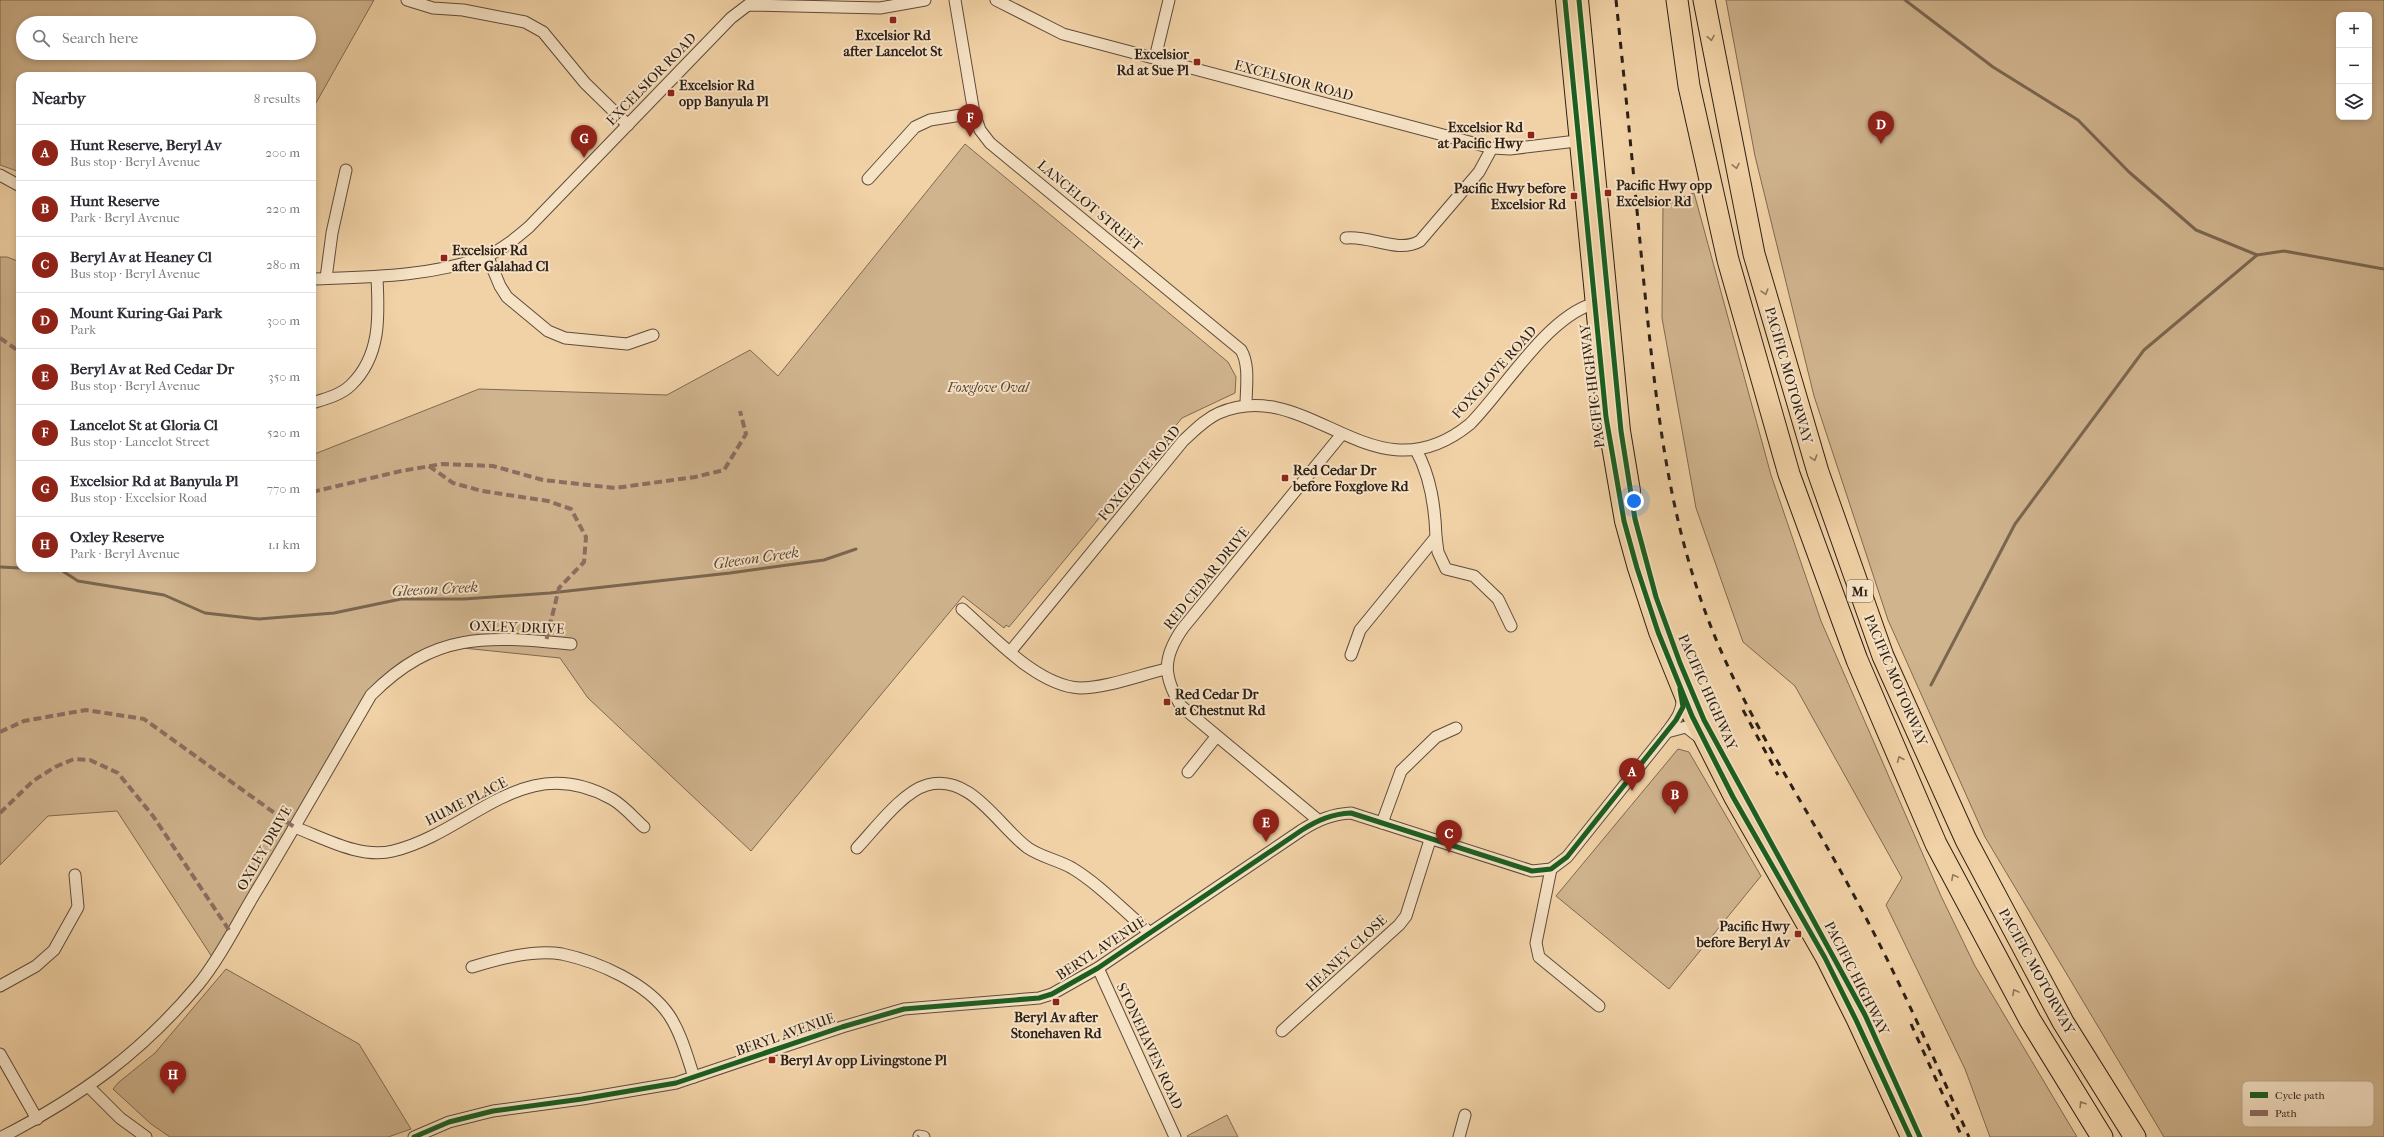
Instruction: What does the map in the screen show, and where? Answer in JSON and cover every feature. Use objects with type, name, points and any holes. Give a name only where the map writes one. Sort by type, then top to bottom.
[{"type":"highway","name":"PACIFIC MOTORWAY","points":[[1677,0],[1689,86],[1728,260],[1789,474],[1857,660],[1936,844],[2030,1020],[2102,1137]]},
{"type":"highway","name":"PACIFIC MOTORWAY","points":[[1704,0],[1754,254],[1818,472],[1884,656],[1966,840],[2063,1022],[2135,1137]]},
{"type":"main road","name":"PACIFIC HIGHWAY","points":[[1565,0],[1586,139]]},
{"type":"main road","name":"PACIFIC HIGHWAY","points":[[1579,0],[1586,139],[1601,302],[1606,417],[1624,521],[1647,599],[1680,689],[1706,746],[1825,958],[1856,1020],[1910,1137]]},
{"type":"main road","name":"PACIFIC HIGHWAY","points":[[1601,302],[1635,519],[1668,630],[1694,696],[1718,748],[1845,976],[1865,1015],[1920,1137]]},
{"type":"street","points":[[407,0],[433,8],[464,5],[524,22],[543,32],[585,83],[628,125]]},
{"type":"street","name":"EXCELSIOR ROAD","points":[[316,279],[377,278],[410,275],[487,255],[512,242],[529,227],[747,2],[880,8],[925,0]]},
{"type":"street","name":"LANCELOT STREET","points":[[955,0],[974,113],[980,130],[990,143],[1241,350],[1245,356],[1246,367],[1246,406]]},
{"type":"street","name":"EXCELSIOR ROAD","points":[[996,0],[1053,30],[1492,148],[1510,149],[1586,139]]},
{"type":"street","points":[[1155,58],[1169,0]]},
{"type":"street","points":[[868,179],[915,127],[930,120],[974,113]]},
{"type":"street","points":[[1346,238],[1366,238],[1406,246],[1420,241],[1479,172],[1492,148]]},
{"type":"street","points":[[326,278],[332,233],[346,170]]},
{"type":"street","points":[[0,175],[16,184]]},
{"type":"street","points":[[487,255],[500,286],[507,298],[548,331],[565,338],[627,344],[653,335]]},
{"type":"street","points":[[316,402],[334,396],[351,386],[371,357],[378,327],[377,278]]},
{"type":"street","name":"FOXGLOVE ROAD","points":[[1010,652],[1183,441],[1213,417],[1246,406],[1267,406],[1292,412],[1367,444],[1392,450],[1416,450],[1448,440],[1470,424],[1542,339],[1559,323],[1581,307],[1601,302]]},
{"type":"street","name":"RED CEDAR DRIVE","points":[[1318,820],[1216,737],[1181,706],[1171,688],[1166,669],[1173,642],[1183,628],[1342,434]]},
{"type":"street","points":[[1416,450],[1426,468],[1435,518],[1438,552],[1446,569],[1474,576],[1498,599],[1511,626]]},
{"type":"street","points":[[1351,655],[1360,630],[1436,537]]},
{"type":"street","points":[[962,609],[1010,652],[1041,675],[1068,687],[1094,687],[1166,669]]},
{"type":"street","name":"OXLEY DRIVE","points":[[2,1137],[36,1120],[89,1087],[148,1038],[199,983],[218,956],[371,695],[391,675],[423,654],[463,641],[503,640],[571,644]]},
{"type":"street","points":[[1599,1006],[1556,973],[1539,957],[1536,943],[1551,869],[1567,857],[1668,732],[1683,707],[1680,689]]},
{"type":"street","points":[[1668,732],[1686,727],[1694,732],[1706,746]]},
{"type":"street","points":[[1382,823],[1401,771],[1436,737],[1456,728]]},
{"type":"street","points":[[1188,772],[1216,737]]},
{"type":"street","name":"HUME PLACE","points":[[294,827],[347,848],[370,852],[392,852],[428,838],[512,792],[550,782],[583,786],[613,800],[644,827]]},
{"type":"street","points":[[857,848],[905,798],[916,790],[927,785],[942,783],[953,786],[968,793],[1028,847],[1060,862],[1082,875],[1149,932]]},
{"type":"street","name":"BERYL AVENUE","points":[[414,1137],[449,1122],[493,1111],[652,1088],[694,1077],[842,1026],[904,1009],[1039,998],[1052,994],[1098,968],[1149,932],[1318,820],[1330,816],[1351,813],[1430,840],[1532,871],[1551,869]]},
{"type":"street","name":"HEANEY CLOSE","points":[[1282,1031],[1399,925],[1406,916],[1430,840]]},
{"type":"street","points":[[0,986],[36,966],[54,950],[78,907],[75,875]]},
{"type":"street","points":[[472,967],[496,960],[540,954],[562,954],[622,976],[654,997],[669,1015],[680,1036],[694,1077]]},
{"type":"street","name":"STONEHAVEN ROAD","points":[[1098,968],[1175,1137]]},
{"type":"street","points":[[0,1054],[36,1120]]},
{"type":"street","points":[[89,1087],[120,1118],[146,1137]]},
{"type":"street","points":[[1459,1137],[1465,1115]]},
{"type":"green space","points":[[0,0],[374,0],[316,103],[316,72],[16,72],[16,171],[0,165]]},
{"type":"green space","points":[[1726,0],[2384,0],[2384,1137],[2164,1137],[1985,837],[1888,620],[1814,396],[1755,156]]},
{"type":"green space","name":"Foxglove Oval","points":[[965,144],[1228,362],[1236,377],[1235,393],[1182,418],[1009,627],[1006,625],[1004,628],[963,596],[751,851],[588,698],[560,658],[463,648],[419,660],[374,691],[214,960],[117,811],[48,816],[0,865],[0,257],[7,257],[16,260],[16,572],[316,572],[316,453],[479,389],[667,395],[750,350],[778,376]]},
{"type":"green space","points":[[1694,193],[1771,475],[1821,621],[1941,896],[1975,966],[2077,1137],[1990,1137],[1965,1069],[1886,905],[1902,878],[1795,686],[1743,642],[1696,508],[1662,318],[1663,204]]},
{"type":"green space","points":[[1678,749],[1689,752],[1761,876],[1669,989],[1556,896]]},
{"type":"green space","points":[[226,969],[359,1044],[411,1129],[388,1137],[170,1137],[151,1124],[113,1089],[119,1082],[155,1053]]},
{"type":"green space","points":[[1227,1115],[1238,1137],[1187,1136]]},
{"type":"waterway","points":[[1905,0],[1993,67],[2078,120],[2129,172],[2196,230],[2257,255]]},
{"type":"waterway","points":[[1931,685],[2015,524],[2144,350],[2257,255],[2284,251],[2384,269]]},
{"type":"waterway","name":"Gleeson Creek","points":[[64,572],[78,581],[164,595],[205,613],[259,619],[334,613],[401,599],[464,599],[550,593],[730,573],[824,560],[856,549]]},
{"type":"waterway","name":"Gleeson Creek","points":[[0,567],[16,568]]},
{"type":"railway","points":[[1616,0],[1657,404],[1678,522],[1701,600],[1732,676],[1770,748],[1831,854],[1883,951],[1913,1012],[1969,1137]]},
{"type":"railway","points":[[1743,710],[1778,775]]},
{"type":"railway","points":[[1911,1024],[1962,1137]]},
{"type":"marked path","points":[[0,338],[16,349]]},
{"type":"marked path","points":[[316,491],[401,471],[442,464],[493,466],[543,480],[615,488],[695,477],[724,470],[746,434],[740,411]]},
{"type":"marked path","points":[[429,466],[453,483],[482,491],[548,501],[571,509],[586,537],[584,562],[559,588],[546,641]]},
{"type":"marked path","points":[[0,732],[24,721],[86,710],[144,719],[294,827]]},
{"type":"marked path","points":[[0,813],[33,781],[55,767],[74,759],[90,760],[118,773],[153,816],[231,933]]},
{"type":"cycle path","points":[[1565,0],[1606,417],[1624,521],[1637,568],[1658,632],[1692,716],[1733,797],[1825,958],[1856,1020],[1910,1137]]},
{"type":"cycle path","points":[[1579,0],[1621,431],[1635,519],[1656,597],[1680,663],[1704,720],[1865,1015],[1920,1137]]},
{"type":"cycle path","points":[[414,1137],[449,1122],[493,1111],[582,1099],[676,1083],[842,1027],[904,1009],[1039,998],[1052,994],[1098,968],[1302,830],[1331,816],[1351,813],[1532,871],[1551,869],[1567,857],[1676,720],[1683,707],[1680,689]]},
{"type":"place","name":"Excelsior Rd after Lancelot St","points":[[893,20]]},
{"type":"place","name":"Excelsior Rd at Sue Pl","points":[[1197,62]]},
{"type":"place","name":"Excelsior Rd opp Banyula Pl","points":[[671,93]]},
{"type":"place","name":"Excelsior Rd at Pacific Hwy","points":[[1531,135]]},
{"type":"place","name":"Lancelot St at Gloria Cl","points":[[970,137]]},
{"type":"place","name":"Mount Kuring-Gai Park","points":[[1881,144]]},
{"type":"place","name":"Excelsior Rd at Banyula Pl","points":[[584,158]]},
{"type":"place","name":"Pacific Hwy opp Excelsior Rd","points":[[1608,193]]},
{"type":"place","name":"Pacific Hwy before Excelsior Rd","points":[[1574,196]]},
{"type":"place","name":"Excelsior Rd after Galahad Cl","points":[[444,258]]},
{"type":"place","name":"Red Cedar Dr before Foxglove Rd","points":[[1285,478]]},
{"type":"place","name":"Red Cedar Dr at Chestnut Rd","points":[[1167,702]]},
{"type":"place","name":"Hunt Reserve, Beryl Av","points":[[1632,791]]},
{"type":"place","name":"Hunt Reserve","points":[[1675,814]]},
{"type":"place","name":"Beryl Av at Red Cedar Dr","points":[[1266,842]]},
{"type":"place","name":"Beryl Av at Heaney Cl","points":[[1449,853]]},
{"type":"place","name":"Pacific Hwy before Beryl Av","points":[[1798,934]]},
{"type":"place","name":"Beryl Av after Stonehaven Rd","points":[[1056,1002]]},
{"type":"place","name":"Beryl Av opp Livingstone Pl","points":[[772,1060]]},
{"type":"place","name":"Oxley Reserve","points":[[173,1094]]}]
